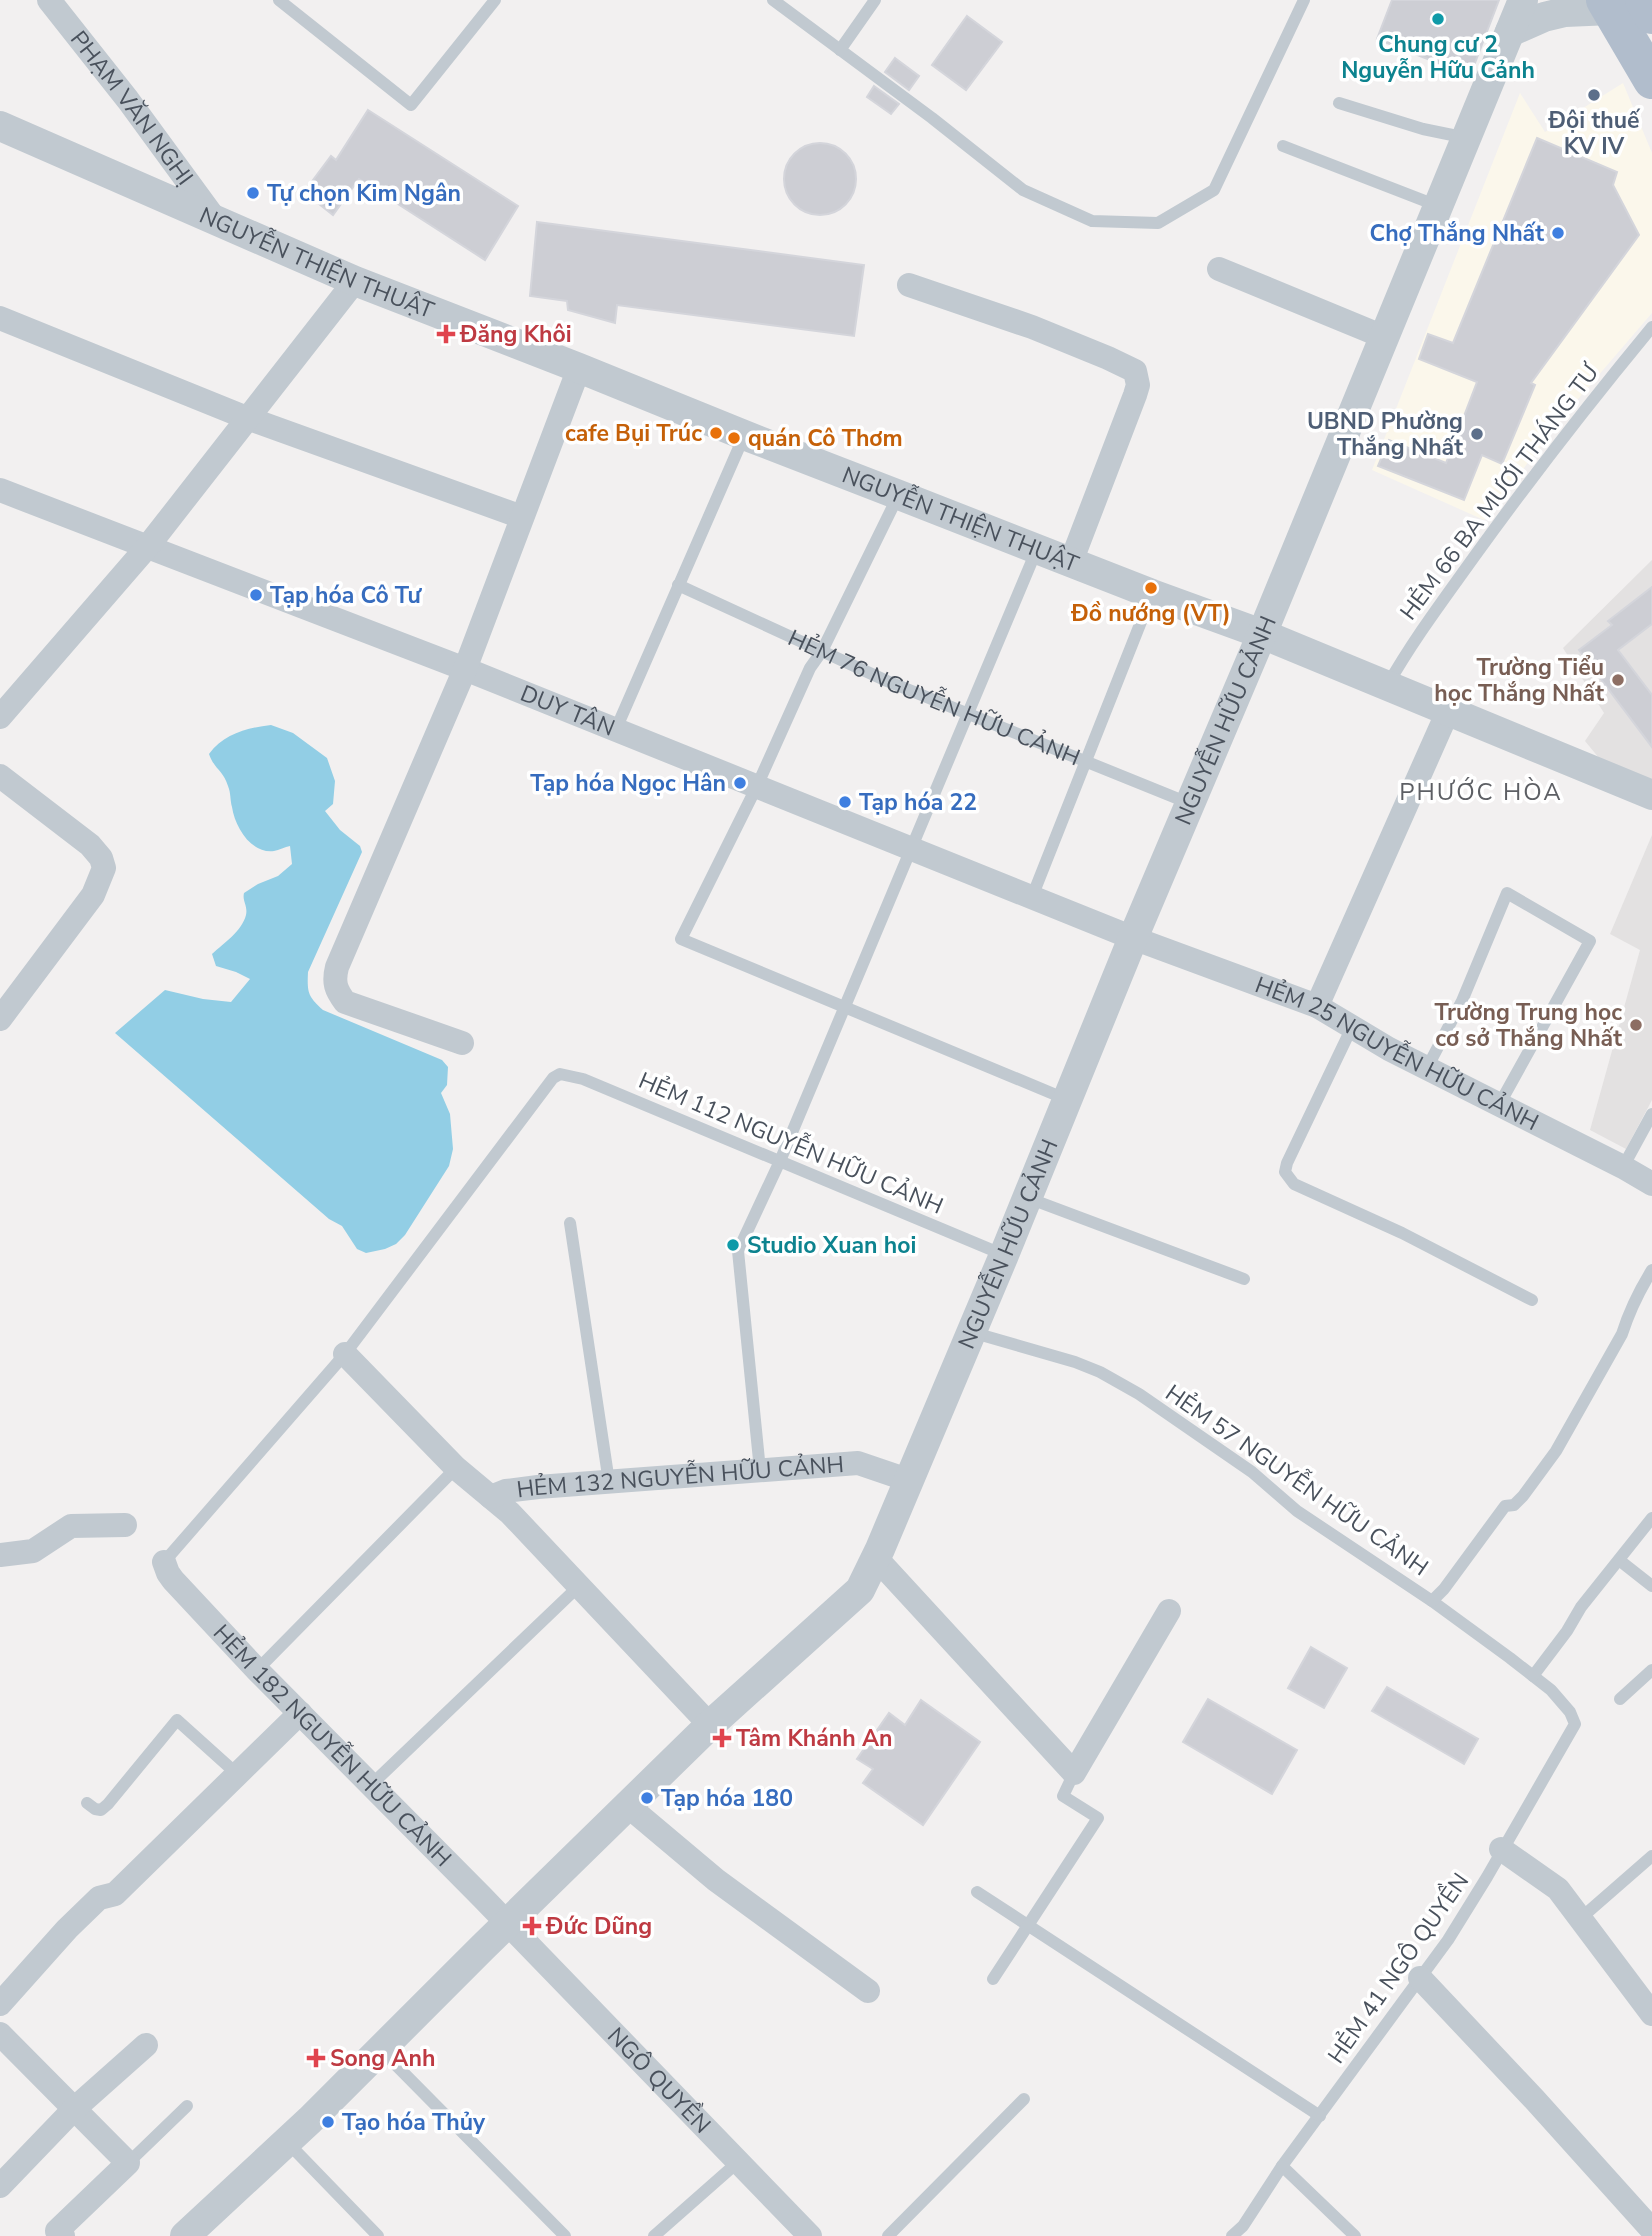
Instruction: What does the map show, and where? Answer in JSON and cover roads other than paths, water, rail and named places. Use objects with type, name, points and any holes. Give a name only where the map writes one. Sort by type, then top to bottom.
[{"type":"main road","points":[[1621,3],[1652,15]]},
{"type":"main road","points":[[1621,3],[1652,80]]},
{"type":"street","name":"PHẠM VĂN NGHỊ","points":[[49,0],[128,100],[215,219]]},
{"type":"street","name":"NGUYỄN HỮU CẢNH","points":[[187,2236],[710,1724],[860,1590],[876,1558],[1028,1198],[1133,937],[1262,634],[1523,0]]},
{"type":"street","points":[[1510,32],[1544,17],[1621,3]]},
{"type":"street","name":"NGUYỄN THIỆN THUẬT","points":[[0,126],[355,281],[1152,594],[1262,634],[1652,795]]},
{"type":"street","points":[[1219,269],[1384,337]]},
{"type":"street","points":[[0,717],[148,546],[355,281]]},
{"type":"street","points":[[909,285],[1032,327],[1135,371],[1138,385],[1135,395],[1071,562]]},
{"type":"street","points":[[0,318],[247,418],[522,517]]},
{"type":"street","points":[[462,1044],[345,1002],[336,990],[334,980],[346,944],[465,668],[579,368]]},
{"type":"street","name":"DUY TÂN","points":[[0,490],[465,668],[1133,937]]},
{"type":"street","points":[[1317,1006],[1448,711]]},
{"type":"street","points":[[0,776],[90,845],[101,858],[104,868],[93,895],[0,1019]]},
{"type":"street","name":"HẺM 25 NGUYỄN HỮU CẢNH","points":[[1133,937],[1317,1006],[1389,1049],[1652,1184]]},
{"type":"street","name":"HẺM 132 NGUYỄN HỮU CẢNH","points":[[345,1354],[456,1468],[510,1513],[710,1724]]},
{"type":"street","name":"HẺM 132 NGUYỄN HỮU CẢNH","points":[[491,1497],[506,1490],[858,1463],[908,1480]]},
{"type":"street","points":[[0,1555],[33,1551],[71,1526],[125,1525]]},
{"type":"street","points":[[876,1558],[1074,1773],[1169,1611]]},
{"type":"street","name":"HẺM 182 NGUYỄN HỮU CẢNH","points":[[164,1562],[173,1580],[257,1670],[507,1924]]},
{"type":"street","points":[[0,2004],[75,1921],[99,1898],[115,1894],[300,1713]]},
{"type":"street","points":[[628,1806],[716,1880],[869,1991]]},
{"type":"street","points":[[1501,1849],[1558,1889],[1652,2014]]},
{"type":"street","name":"NGÔ QUYỀN","points":[[507,1924],[810,2236]]},
{"type":"street","points":[[1419,1978],[1535,2100],[1652,2230]]},
{"type":"street","points":[[0,2034],[128,2163],[57,2231],[63,2236]]},
{"type":"street","points":[[0,2186],[74,2109],[146,2045]]},
{"type":"lane","points":[[279,0],[411,105],[495,0]]},
{"type":"lane","points":[[773,0],[932,118],[1023,190],[1092,222],[1158,223],[1214,190],[1304,0]]},
{"type":"lane","points":[[840,50],[875,0]]},
{"type":"lane","points":[[1339,103],[1423,129],[1466,138]]},
{"type":"lane","points":[[1283,146],[1438,206]]},
{"type":"lane","name":"HẺM 66 BA MƯƠI THÁNG TƯ","points":[[1387,686],[1407,651],[1518,497],[1578,416],[1652,327]]},
{"type":"lane","points":[[616,729],[744,435]]},
{"type":"lane","points":[[898,495],[822,651],[810,668],[757,786],[681,939],[1068,1100]]},
{"type":"lane","points":[[760,1470],[738,1251],[780,1161],[1037,549]]},
{"type":"lane","name":"HẺM 76 NGUYỄN HỮU CẢNH","points":[[678,585],[887,681],[1191,804]]},
{"type":"lane","points":[[1032,897],[1152,594]]},
{"type":"lane","points":[[1427,1068],[1462,1001],[1507,893],[1590,941],[1499,1105]]},
{"type":"lane","points":[[1352,1027],[1285,1172],[1294,1184],[1402,1233],[1532,1300]]},
{"type":"lane","name":"HẺM 112 NGUYỄN HỮU CẢNH","points":[[345,1354],[554,1079],[561,1074],[583,1079],[1004,1255]]},
{"type":"lane","points":[[1623,1167],[1652,1114]]},
{"type":"lane","points":[[1028,1198],[1244,1279]]},
{"type":"lane","points":[[570,1223],[609,1482]]},
{"type":"lane","points":[[1432,1601],[1444,1589],[1505,1506],[1514,1505],[1523,1496],[1556,1451],[1622,1334],[1642,1285],[1652,1270]]},
{"type":"lane","name":"HẺM 57 NGUYỄN HỮU CẢNH","points":[[971,1332],[1075,1362],[1100,1372],[1139,1394],[1252,1472],[1297,1511],[1432,1601],[1551,1690],[1570,1712]]},
{"type":"lane","points":[[164,1562],[345,1354]]},
{"type":"lane","points":[[257,1670],[456,1468]]},
{"type":"lane","points":[[1533,1676],[1581,1607],[1652,1518]]},
{"type":"lane","points":[[1619,1560],[1652,1586]]},
{"type":"lane","points":[[371,1785],[579,1586]]},
{"type":"lane","points":[[1620,1699],[1652,1670]]},
{"type":"lane","name":"HẺM 41 NGÔ QUYỀN","points":[[1233,2236],[1243,2226],[1282,2166],[1448,1940],[1575,1724],[1570,1712]]},
{"type":"lane","points":[[86,1802],[101,1810],[177,1720],[237,1774]]},
{"type":"lane","points":[[993,1979],[1098,1818],[1063,1796],[1074,1773]]},
{"type":"lane","points":[[1581,1918],[1652,1856]]},
{"type":"lane","points":[[977,1892],[1320,2116]]},
{"type":"lane","points":[[380,2049],[565,2236]]},
{"type":"lane","points":[[888,2236],[1024,2099]]},
{"type":"lane","points":[[128,2163],[187,2106]]},
{"type":"lane","points":[[286,2142],[378,2236]]},
{"type":"lane","points":[[654,2236],[738,2162]]},
{"type":"lane","points":[[1282,2166],[1355,2236]]},
{"type":"water","points":[[271,725],[293,733],[327,758],[335,781],[333,804],[325,811],[340,830],[360,846],[362,852],[308,972],[308,990],[311,997],[323,1010],[442,1060],[448,1067],[447,1085],[441,1093],[450,1114],[453,1149],[449,1166],[405,1235],[396,1244],[366,1253],[357,1249],[342,1226],[329,1219],[115,1033],[165,990],[231,1002],[250,979],[216,966],[212,954],[244,921],[244,893],[278,876],[292,864],[290,846],[266,851],[251,844],[237,823],[226,781],[209,754],[222,741],[236,733]]},
{"type":"place","name":"Chung cư 2 Nguyễn Hữu Cảnh","points":[[1438,19]]},
{"type":"place","name":"Đội thuế KV IV","points":[[1594,95]]},
{"type":"place","name":"Tự chọn Kim Ngân","points":[[253,193]]},
{"type":"place","name":"Chợ Thắng Nhất","points":[[1558,233]]},
{"type":"place","name":"Đăng Khôi","points":[[446,334]]},
{"type":"place","name":"cafe Bụi Trúc","points":[[716,433]]},
{"type":"place","name":"UBND Phường Thắng Nhất","points":[[1477,434]]},
{"type":"place","name":"quán Cô Thơm","points":[[734,438]]},
{"type":"place","name":"Đồ nướng (VT)","points":[[1151,588]]},
{"type":"place","name":"Tạp hóa Cô Tư","points":[[256,595]]},
{"type":"place","name":"Trường Tiểu học Thắng Nhất","points":[[1618,680]]},
{"type":"place","name":"Tạp hóa Ngọc Hân","points":[[740,783]]},
{"type":"place","name":"Tạp hóa 22","points":[[845,802]]},
{"type":"place","name":"Trường Trung học cơ sở Thắng Nhất","points":[[1636,1025]]},
{"type":"place","name":"Studio Xuan hoi","points":[[733,1245]]},
{"type":"place","name":"Tâm Khánh An","points":[[722,1738]]},
{"type":"place","name":"Tạp hóa 180","points":[[647,1798]]},
{"type":"place","name":"Đức Dũng","points":[[532,1926]]},
{"type":"place","name":"Song Anh","points":[[316,2058]]},
{"type":"place","name":"Tạo hóa Thủy","points":[[328,2122]]},
{"type":"district","name":"PHƯỚC HÒA","points":[[1481,792]]}]
